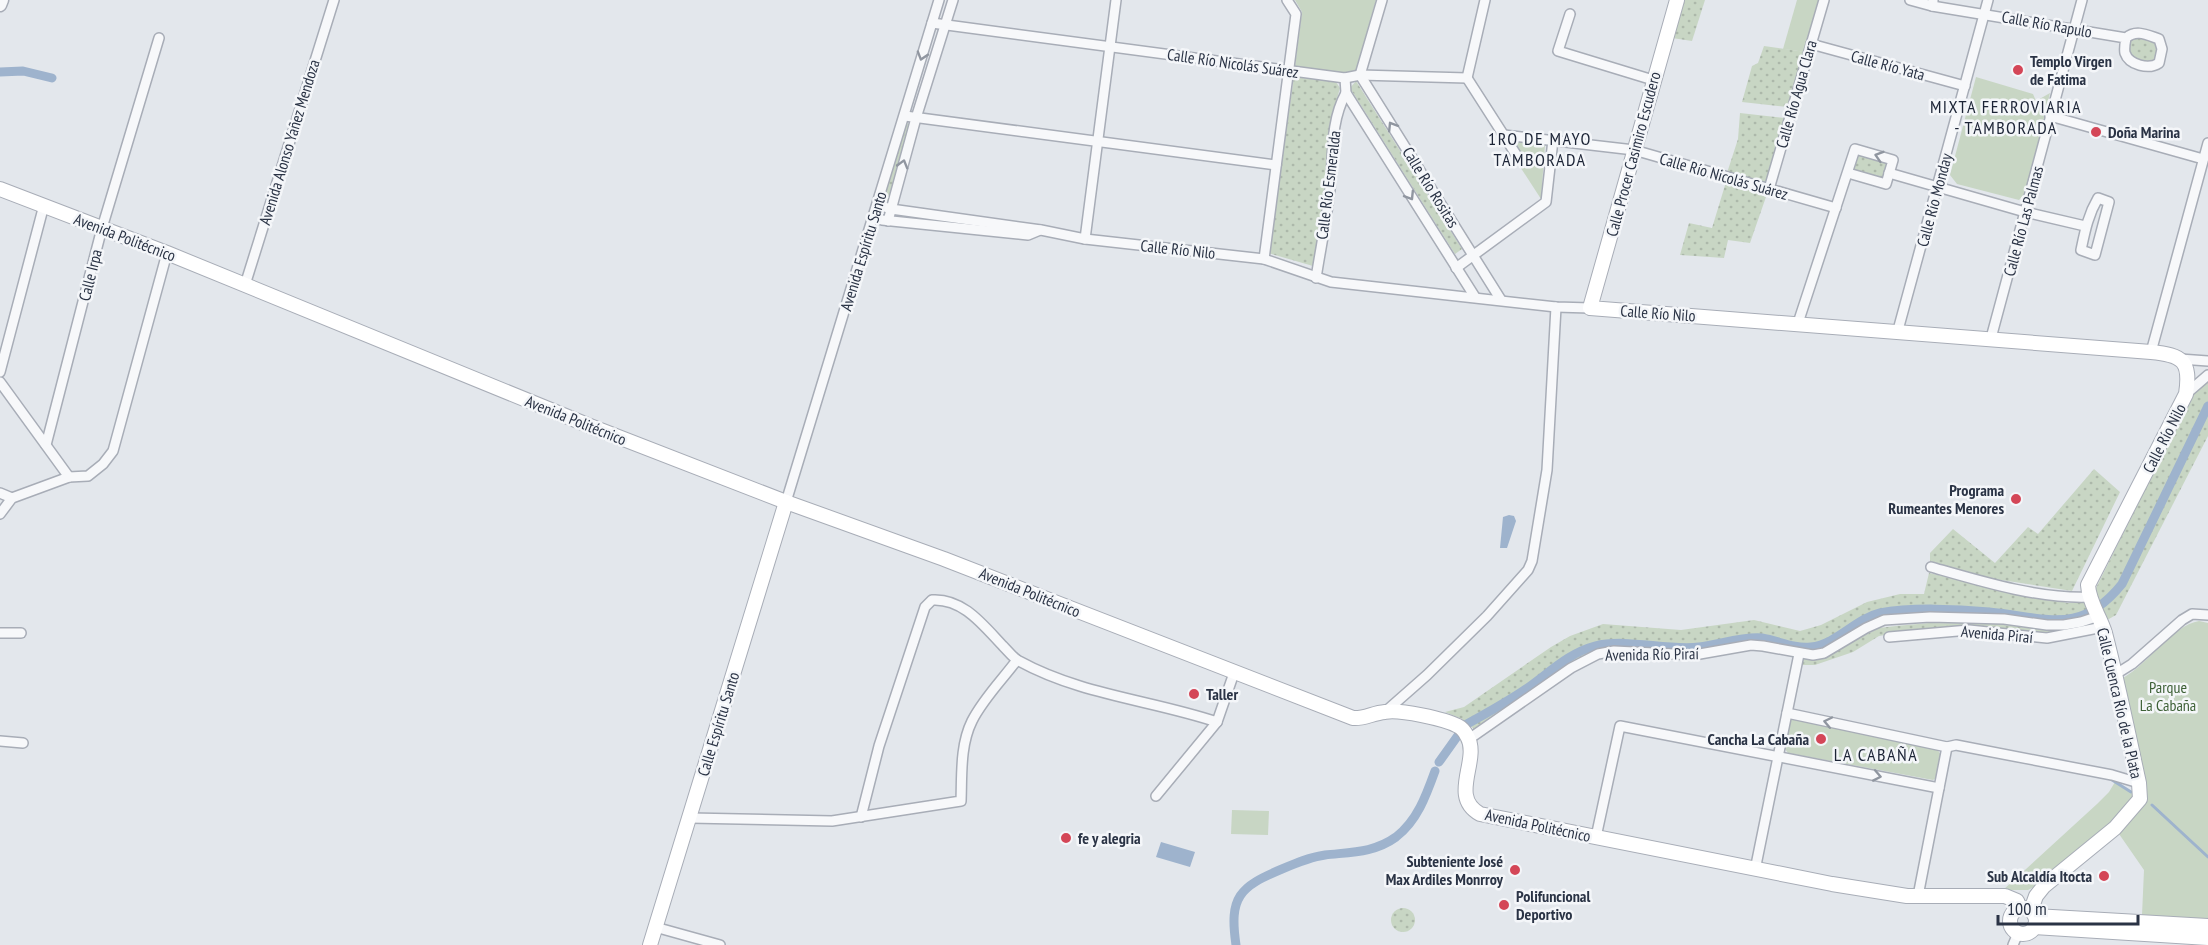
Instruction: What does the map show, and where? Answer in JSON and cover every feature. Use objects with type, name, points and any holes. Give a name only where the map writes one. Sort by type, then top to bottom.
[{"type":"main road","name":"Calle Procer Casimiro Escudero","points":[[1590,308],[1677,0]]},
{"type":"main road","name":"Avenida Politécnico","points":[[0,189],[167,253],[425,360],[786,502],[944,559],[1353,718],[1360,719],[1385,712],[1408,713],[1464,733],[1470,746],[1466,798],[1473,810],[1479,814],[1832,885],[1918,896],[2005,896],[2017,900],[2030,915],[2208,938]]},
{"type":"main road","name":"Calle Río Nilo","points":[[1590,308],[1898,330],[2173,354],[2186,367],[2189,377],[2186,394],[2088,585],[2096,611]]},
{"type":"main road","name":"Calle Espíritu Santo","points":[[650,945],[786,502]]},
{"type":"main road","name":"Calle Cuenca Río de la Plata","points":[[2016,939],[2011,927],[2012,913],[2030,915],[2036,896],[2044,886],[2115,828],[2140,799],[2139,783],[2116,674],[2096,611]]},
{"type":"main road","name":"Avenida Politécnico","points":[[2030,915],[2208,926]]},
{"type":"main road","points":[[2016,939],[2029,932],[2030,915]]},
{"type":"street","points":[[0,5],[2,0]]},
{"type":"street","name":"Avenida Alonso Yañez Mendoza","points":[[245,285],[334,0]]},
{"type":"street","name":"Avenida Espíritu Santo","points":[[786,502],[939,0]]},
{"type":"street","name":"Avenida Espíritu Santo","points":[[888,221],[916,118],[953,0]]},
{"type":"street","points":[[1085,239],[1116,0]]},
{"type":"street","points":[[1264,259],[1296,14],[1287,0]]},
{"type":"street","points":[[1360,75],[1382,0]]},
{"type":"street","points":[[1485,0],[1467,78],[1517,156]]},
{"type":"street","name":"Calle Río Agua Clara","points":[[1769,189],[1824,0]]},
{"type":"street","name":"Calle Río Rapulo","points":[[1910,0],[2126,38],[2135,33],[2159,39],[2162,49],[2159,63],[2149,67],[2126,57],[2124,49],[2126,38]]},
{"type":"street","name":"Calle Río Monday","points":[[1898,330],[1988,0]]},
{"type":"street","name":"Calle Río Las Palmas","points":[[1991,338],[2082,0]]},
{"type":"street","points":[[1570,14],[1558,51],[1653,80]]},
{"type":"street","name":"Calle Río Nicolás Suárez","points":[[932,23],[1345,78],[1360,75],[1467,78]]},
{"type":"street","name":"Calle Irpa","points":[[46,445],[102,228],[159,38]]},
{"type":"street","name":"Calle Río Yata","points":[[1811,44],[1965,86]]},
{"type":"street","name":"Calle Río Rositas","points":[[1360,75],[1501,300]]},
{"type":"street","name":"Calle Río Rositas","points":[[1345,78],[1346,93],[1475,297]]},
{"type":"street","name":"Calle Río Esmeralda","points":[[1316,278],[1331,181],[1333,132],[1339,105],[1346,93]]},
{"type":"street","points":[[905,116],[1276,165]]},
{"type":"street","points":[[2050,117],[2203,159]]},
{"type":"street","name":"Calle Río Nicolás Suárez","points":[[1504,135],[1635,150],[1836,208]]},
{"type":"street","points":[[1455,268],[1546,202],[1553,140]]},
{"type":"street","points":[[2151,351],[2208,143]]},
{"type":"street","points":[[1798,323],[1855,149],[1893,160],[1886,184],[1848,173]]},
{"type":"street","points":[[1889,173],[2025,212],[2085,226]]},
{"type":"street","points":[[2098,198],[2109,201],[2095,255],[2081,250],[2085,226],[2098,198]]},
{"type":"street","points":[[0,372],[44,205]]},
{"type":"street","name":"Calle Río Nilo","points":[[878,205],[891,209],[1041,230],[1085,239],[1264,259],[1331,282],[1556,307],[1590,308]]},
{"type":"street","points":[[873,218],[1028,235],[1041,230]]},
{"type":"street","points":[[0,514],[12,498],[69,477],[88,476],[113,452],[167,253]]},
{"type":"street","points":[[1385,712],[1427,675],[1501,602],[1528,570],[1532,561],[1547,470],[1556,307]]},
{"type":"street","points":[[2180,359],[2208,362]]},
{"type":"street","points":[[2186,394],[2208,375]]},
{"type":"street","points":[[0,382],[69,477]]},
{"type":"street","points":[[0,494],[12,498]]},
{"type":"street","points":[[1931,567],[1989,583],[2070,598],[2096,611]]},
{"type":"street","points":[[861,817],[882,735],[925,608],[932,600],[942,599],[957,605],[974,616],[1017,660],[1072,685],[1174,708],[1217,722]]},
{"type":"street","name":"Avenida Piraí","points":[[1889,637],[1969,630],[2047,638],[2096,611]]},
{"type":"street","name":"Avenida Río Piraí","points":[[1464,733],[1598,654],[1614,651],[1694,655],[1763,645],[1813,655],[1824,653],[1884,620],[1930,617],[2004,619],[2064,625],[2081,622],[2096,611]]},
{"type":"street","points":[[2116,674],[2132,664],[2182,620],[2192,614],[2208,615]]},
{"type":"street","points":[[0,633],[21,633]]},
{"type":"street","points":[[1755,870],[1799,654]]},
{"type":"street","points":[[690,818],[832,820],[961,801],[963,760],[971,723],[1017,660]]},
{"type":"street","points":[[1156,796],[1217,722],[1234,673]]},
{"type":"street","points":[[1787,713],[1947,747],[1956,745],[2112,775],[2139,783]]},
{"type":"street","points":[[1596,837],[1620,726],[1939,788]]},
{"type":"street","points":[[0,741],[23,743]]},
{"type":"street","points":[[1918,896],[1947,747]]},
{"type":"street","points":[[656,927],[720,945]]},
{"type":"green space","points":[[1295,0],[1376,0],[1356,70],[1346,74],[1295,66],[1302,12]]},
{"type":"green space","points":[[1683,0],[1705,0],[1692,41],[1672,38]]},
{"type":"green space","points":[[1797,0],[1819,0],[1806,52],[1783,49]]},
{"type":"green space","points":[[2135,36],[2157,41],[2160,48],[2157,61],[2149,64],[2129,55],[2129,40]]},
{"type":"green space","points":[[1764,46],[1806,52],[1788,107],[1742,102],[1752,66],[1758,63]]},
{"type":"green space","points":[[1294,77],[1336,82],[1340,88],[1329,127],[1327,180],[1313,266],[1268,253]]},
{"type":"green space","points":[[1976,77],[2033,94],[2036,101],[2050,93],[2026,192],[2019,200],[1957,184],[1950,175]]},
{"type":"green space","points":[[1356,81],[1462,249],[1455,254],[1350,88]]},
{"type":"green space","points":[[1740,113],[1784,118],[1767,184],[1727,173],[1738,139]]},
{"type":"green space","points":[[905,123],[910,124],[888,205],[882,203]]},
{"type":"green space","points":[[1510,139],[1545,145],[1541,199],[1517,162],[1519,158]]},
{"type":"green space","points":[[1858,153],[1888,163],[1882,181],[1853,171]]},
{"type":"green space","points":[[1726,182],[1767,194],[1750,243],[1728,240],[1724,258],[1680,255],[1689,223],[1712,228]]},
{"type":"green space","points":[[2208,379],[2208,436],[2116,615],[2107,620],[2095,590],[2188,403],[2197,389]]},
{"type":"green space","points":[[2094,469],[2120,492],[2072,591],[1988,578],[1930,562],[1930,553],[1953,529],[1995,563],[2028,527],[2038,534]]},
{"type":"green space","points":[[1929,573],[2068,603],[2085,602],[2094,614],[2079,620],[2063,621],[1884,617],[1823,650],[1813,652],[1766,643],[1693,652],[1614,648],[1570,665],[1474,729],[1462,719],[1445,712],[1464,707],[1570,636],[1603,624],[1681,630],[1754,620],[1800,631],[1821,625],[1867,602],[1900,594],[1924,594]]},
{"type":"green space","points":[[2093,621],[2095,627],[2048,635],[1965,626],[1923,629],[1879,636],[1853,652],[1815,665],[1800,665],[1801,657],[1825,656],[1879,628],[1929,623],[1997,624],[2045,630]]},
{"type":"green space","name":"Parque La Cabaña","points":[[2199,621],[2208,623],[2208,920],[2142,915],[2144,870],[2117,831],[2147,798],[2146,781],[2123,678],[2142,664],[2170,637],[2189,624]]},
{"type":"green space","points":[[1790,719],[1937,749],[1941,755],[1936,778],[1933,780],[1788,753],[1785,749]]},
{"type":"green space","points":[[2115,782],[2135,795],[2127,810],[2036,886],[2028,890],[2003,890],[2097,804]]},
{"type":"green space","points":[[1232,810],[1269,811],[1268,835],[1231,834]]},
{"type":"green space","points":[[1403,908],[1412,911],[1415,920],[1412,929],[1403,932],[1394,929],[1391,920],[1394,911]]},
{"type":"water","points":[[1514,516],[1516,521],[1507,548],[1500,548],[1503,517]]},
{"type":"water","points":[[1161,842],[1195,852],[1190,867],[1156,857]]},
{"type":"waterway","points":[[0,72],[23,71],[52,78]]},
{"type":"waterway","points":[[1467,724],[1519,694],[1567,659],[1595,646],[1620,643],[1686,648],[1739,639],[1762,638],[1799,647],[1811,647],[1838,637],[1862,620],[1892,611],[1963,610],[2061,620],[2091,611],[2106,601],[2122,584],[2208,406]]},
{"type":"waterway","points":[[1439,762],[1459,734]]},
{"type":"waterway","points":[[1236,945],[1234,915],[1240,896],[1247,888],[1267,875],[1308,859],[1362,851],[1388,842],[1403,831],[1415,816],[1435,771]]},
{"type":"waterway","points":[[2109,778],[2131,792]]},
{"type":"waterway","points":[[2152,805],[2208,857]]},
{"type":"place","name":"Templo Virgen de Fatima","points":[[2018,70]]},
{"type":"place","name":"Doña Marina","points":[[2096,132]]},
{"type":"place","name":"Programa Rumeantes Menores","points":[[2016,499]]},
{"type":"place","name":"Taller","points":[[1194,694]]},
{"type":"place","name":"Cancha La Cabaña","points":[[1821,739]]},
{"type":"place","name":"fe y alegria","points":[[1066,838]]},
{"type":"place","name":"Subteniente José Max Ardiles Monrroy","points":[[1515,870]]},
{"type":"place","name":"Sub Alcaldía Itocta","points":[[2104,876]]},
{"type":"place","name":"Polifuncional Deportivo","points":[[1504,905]]},
{"type":"district","name":"MIXTA FERROVIARIA - TAMBORADA","points":[[2006,117]]},
{"type":"district","name":"1RO DE MAYO TAMBORADA","points":[[1540,149]]},
{"type":"district","name":"LA CABAÑA","points":[[1876,755]]}]
